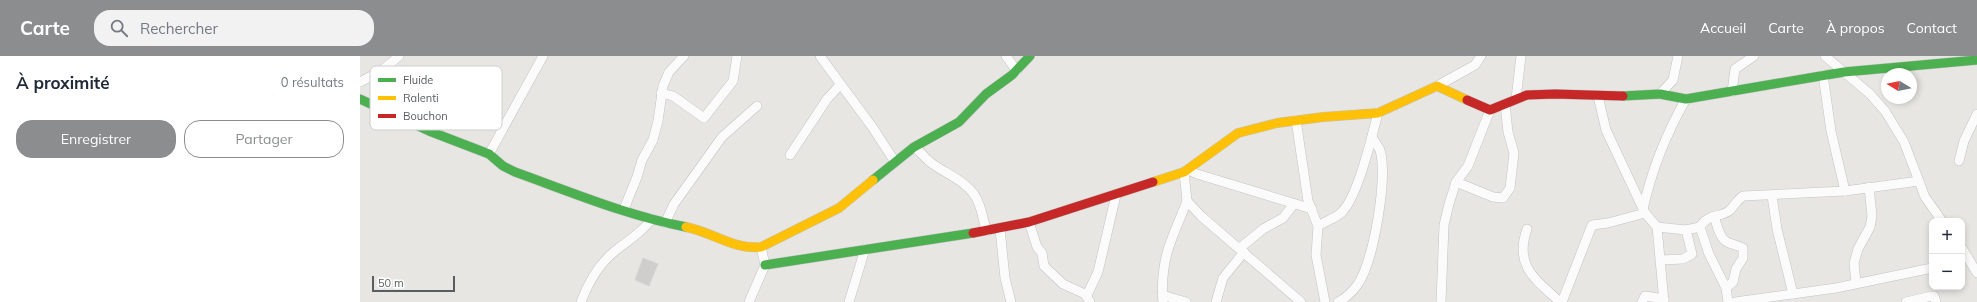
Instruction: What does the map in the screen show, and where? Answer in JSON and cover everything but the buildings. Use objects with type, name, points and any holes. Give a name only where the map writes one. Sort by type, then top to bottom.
[{"type":"street","points":[[387,66],[399,56]]},
{"type":"street","points":[[502,129],[543,56]]},
{"type":"street","points":[[624,209],[642,160],[652,140],[658,121],[661,93],[669,72],[684,56]]},
{"type":"street","points":[[661,93],[673,96],[704,118],[732,81],[737,56]]},
{"type":"street","points":[[820,56],[873,128],[895,162]]},
{"type":"street","points":[[1006,56],[1017,71]]},
{"type":"street","points":[[426,130],[488,154],[503,166],[515,172],[665,223],[690,228],[745,247],[761,247],[839,208],[914,147],[959,122],[986,94],[1017,71],[1030,56]]},
{"type":"street","points":[[765,265],[1000,229],[1029,222],[1186,171],[1238,133],[1258,127],[1296,120],[1378,113],[1437,86],[1475,65],[1481,56]]},
{"type":"street","points":[[1516,99],[1520,56]]},
{"type":"street","points":[[1660,94],[1673,80],[1678,56]]},
{"type":"street","points":[[1732,92],[1735,69],[1754,56]]},
{"type":"street","points":[[1826,56],[1870,94],[1885,111],[1904,142],[1925,197],[1940,218]]},
{"type":"street","points":[[1437,86],[1490,110],[1527,96],[1555,94],[1637,97],[1660,94],[1686,99],[1844,72],[1977,60]]},
{"type":"street","points":[[1823,75],[1831,131],[1844,191]]},
{"type":"street","points":[[360,82],[370,77]]},
{"type":"street","points":[[790,155],[827,99],[840,85]]},
{"type":"street","points":[[1598,96],[1606,130],[1644,211],[1657,227],[1664,300],[1646,296],[1642,302]]},
{"type":"street","points":[[360,99],[370,103]]},
{"type":"street","points":[[1644,211],[1653,171],[1660,152],[1672,124],[1686,99]]},
{"type":"street","points":[[1456,182],[1493,197],[1503,198],[1510,188],[1514,153],[1508,132],[1505,104]]},
{"type":"street","points":[[665,223],[674,204],[722,137],[758,106]]},
{"type":"street","points":[[1441,302],[1444,225],[1456,182],[1468,166],[1490,110]]},
{"type":"street","points":[[1318,226],[1342,211],[1348,204],[1367,158],[1378,113]]},
{"type":"street","points":[[1959,161],[1964,141],[1976,118]]},
{"type":"street","points":[[1296,120],[1308,201],[1318,226],[1316,255],[1325,302]]},
{"type":"street","points":[[488,154],[501,130]]},
{"type":"street","points":[[1338,302],[1358,283],[1365,269],[1376,222],[1383,184],[1380,149],[1372,137]]},
{"type":"street","points":[[914,147],[929,161],[966,187],[974,195],[981,208],[982,219],[987,231]]},
{"type":"street","points":[[1186,171],[1187,201],[1170,242],[1163,298],[1186,302]]},
{"type":"street","points":[[1186,171],[1312,209]]},
{"type":"street","points":[[1657,227],[1686,230],[1700,227],[1704,221],[1729,211],[1736,201],[1743,196],[1772,196],[1844,191],[1919,181]]},
{"type":"street","points":[[1856,283],[1854,263],[1858,249],[1870,227],[1872,216],[1869,187]]},
{"type":"street","points":[[1088,300],[1088,293],[1098,272],[1116,195]]},
{"type":"street","points":[[1772,196],[1777,229],[1793,294]]},
{"type":"street","points":[[1187,201],[1207,222],[1242,250],[1301,302]]},
{"type":"street","points":[[1216,302],[1223,278],[1242,250],[1263,229],[1283,218],[1293,204]]},
{"type":"street","points":[[1527,229],[1522,243],[1526,268],[1534,278],[1561,302],[1592,225],[1608,223],[1644,211]]},
{"type":"street","points":[[1714,216],[1721,236],[1726,242],[1737,244],[1743,248],[1742,258],[1736,268],[1733,282],[1726,288]]},
{"type":"street","points":[[581,302],[586,288],[600,266],[615,252],[637,236],[652,219]]},
{"type":"street","points":[[1029,222],[1035,243],[1042,253],[1044,266],[1063,284],[1088,300]]},
{"type":"street","points":[[1700,227],[1709,254],[1726,288],[1728,302]]},
{"type":"street","points":[[1000,229],[1005,278],[1012,302]]},
{"type":"street","points":[[1661,260],[1683,260],[1692,254],[1686,230]]},
{"type":"street","points":[[749,302],[765,265],[761,247]]},
{"type":"street","points":[[849,302],[865,249]]},
{"type":"street","points":[[1966,262],[1977,273]]},
{"type":"street","points":[[1735,302],[1793,294],[1929,269]]},
{"type":"street","points":[[1906,302],[1932,296],[1934,296],[1936,302]]},
{"type":"traffic: fast","points":[[873,180],[914,147],[959,122],[986,94],[1012,75],[1030,56]]},
{"type":"traffic: fast","points":[[1623,96],[1660,94],[1686,99],[1844,72],[1977,60]]},
{"type":"traffic: fast","points":[[360,99],[370,104]]},
{"type":"traffic: fast","points":[[427,130],[489,154],[503,166],[515,172],[621,210],[643,217],[686,227]]},
{"type":"traffic: fast","points":[[765,265],[973,233]]},
{"type":"traffic: slow","points":[[1153,182],[1184,172],[1238,133],[1277,123],[1323,117],[1378,113],[1437,86],[1467,100]]},
{"type":"traffic: slow","points":[[686,227],[696,229],[742,246],[761,247],[839,208],[873,180]]},
{"type":"traffic: jam","points":[[1467,100],[1490,110],[1527,95],[1555,94],[1623,96]]},
{"type":"traffic: jam","points":[[973,233],[1029,222],[1153,182]]}]
